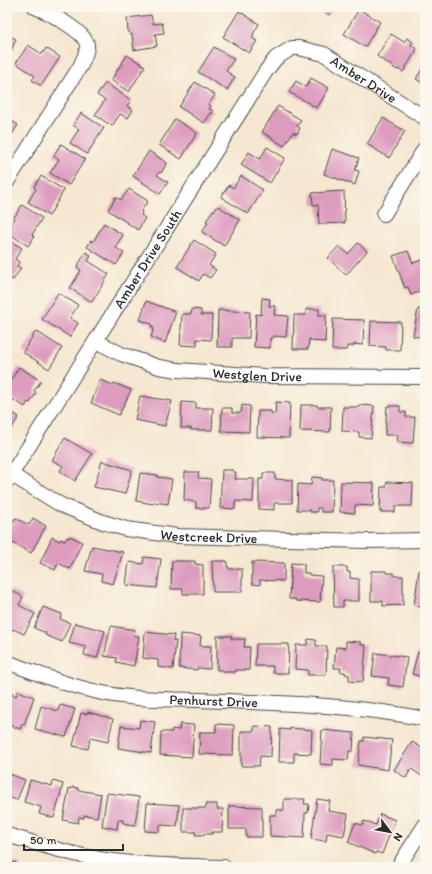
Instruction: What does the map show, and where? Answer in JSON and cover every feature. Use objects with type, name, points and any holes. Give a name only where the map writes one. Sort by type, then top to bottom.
[{"type":"street","points":[[7,181],[81,65],[87,50],[87,43],[71,27],[35,7]]},
{"type":"street","name":"Amber Drive South","points":[[8,476],[96,341],[266,71],[276,58],[292,48],[299,48]]},
{"type":"street","name":"Amber Drive","points":[[299,48],[324,54],[425,118]]},
{"type":"street","points":[[384,214],[425,148]]},
{"type":"street","name":"Westglen Drive","points":[[96,341],[121,354],[159,367],[178,370],[264,376],[425,377]]},
{"type":"street","name":"Westcreek Drive","points":[[8,476],[61,505],[103,522],[126,529],[177,536],[368,541],[425,540]]},
{"type":"street","name":"Penhurst Drive","points":[[7,662],[49,678],[84,689],[129,697],[328,705],[425,719]]},
{"type":"street","points":[[398,867],[425,825]]},
{"type":"street","points":[[7,835],[80,855],[113,861],[165,866],[224,867]]},
{"type":"building","points":[[316,7],[334,7],[329,15]]},
{"type":"building","points":[[359,9],[380,22],[365,47],[344,34]]},
{"type":"building","points":[[239,11],[259,24],[252,38],[257,41],[249,53],[223,37]]},
{"type":"building","points":[[151,15],[153,24],[162,23],[164,33],[155,34],[157,46],[134,50],[132,34],[130,35],[129,31],[128,32],[127,18]]},
{"type":"building","points":[[391,34],[404,42],[407,38],[413,42],[411,45],[417,49],[403,72],[398,69],[397,70],[377,56]]},
{"type":"building","points":[[7,35],[16,39],[8,58],[7,57]]},
{"type":"building","points":[[28,45],[42,54],[46,48],[60,57],[41,86],[32,80],[35,76],[16,63]]},
{"type":"building","points":[[214,47],[234,59],[226,71],[235,77],[227,90],[198,72]]},
{"type":"building","points":[[127,55],[145,66],[129,92],[111,80]]},
{"type":"building","points":[[425,64],[425,85],[416,79]]},
{"type":"building","points":[[311,78],[329,88],[317,108],[289,92],[296,81],[306,87]]},
{"type":"building","points":[[195,82],[215,95],[208,105],[211,106],[209,109],[213,111],[212,114],[211,113],[204,123],[179,107]]},
{"type":"building","points":[[105,83],[131,100],[127,106],[133,110],[128,118],[120,114],[112,126],[95,115],[105,100],[97,95]]},
{"type":"building","points":[[278,106],[301,120],[297,126],[300,128],[297,134],[293,132],[284,146],[262,132]]},
{"type":"building","points":[[81,113],[104,128],[87,154],[70,143],[79,129],[73,125]]},
{"type":"building","points":[[7,118],[18,125],[7,142]]},
{"type":"building","points":[[383,118],[405,131],[389,158],[367,144]]},
{"type":"building","points":[[175,119],[197,133],[181,159],[159,145]]},
{"type":"building","points":[[61,144],[85,159],[69,185],[50,173],[59,159],[53,156]]},
{"type":"building","points":[[267,147],[285,158],[270,183],[241,165],[249,152],[260,159]]},
{"type":"building","points":[[332,149],[359,158],[355,170],[359,171],[355,185],[324,174]]},
{"type":"building","points":[[149,151],[167,163],[161,173],[159,172],[157,175],[168,182],[160,194],[133,176]]},
{"type":"building","points":[[41,176],[64,190],[49,216],[28,202],[36,189],[34,187]]},
{"type":"building","points":[[241,176],[263,190],[248,214],[221,197],[229,185],[233,188]]},
{"type":"building","points":[[129,189],[148,201],[141,211],[141,215],[145,218],[138,230],[108,210],[116,197],[121,200]]},
{"type":"building","points":[[344,191],[345,223],[319,224],[318,205],[313,205],[312,193]]},
{"type":"building","points":[[22,205],[42,218],[32,235],[34,237],[28,246],[7,232]]},
{"type":"building","points":[[218,206],[240,220],[224,246],[202,232],[208,222],[206,221],[213,210],[214,211]]},
{"type":"building","points":[[104,223],[123,235],[115,247],[124,253],[116,265],[87,247],[91,240],[93,242]]},
{"type":"building","points":[[7,239],[22,248],[15,259],[19,262],[17,266],[21,268],[13,280],[7,277]]},
{"type":"building","points":[[194,240],[216,254],[209,265],[216,270],[210,278],[203,274],[199,281],[177,267]]},
{"type":"building","points":[[358,243],[367,251],[346,275],[328,258],[339,246],[348,254]]},
{"type":"building","points":[[408,251],[413,263],[425,259],[425,290],[411,295],[408,287],[405,288],[393,256]]},
{"type":"building","points":[[86,252],[91,256],[88,261],[109,274],[92,302],[70,288],[81,270],[77,267]]},
{"type":"building","points":[[58,293],[78,305],[70,318],[78,323],[70,337],[42,319]]},
{"type":"building","points":[[262,298],[270,299],[269,306],[275,306],[274,315],[288,316],[286,337],[273,336],[273,338],[270,338],[270,348],[254,347],[256,314],[261,315]]},
{"type":"building","points":[[146,301],[176,312],[165,343],[151,337],[154,328],[151,327],[152,324],[140,320]]},
{"type":"building","points":[[192,309],[201,310],[201,315],[212,315],[211,340],[197,339],[197,346],[180,345],[182,314],[191,314]]},
{"type":"building","points":[[306,309],[319,309],[319,315],[326,315],[325,342],[311,341],[311,339],[309,339],[308,349],[293,349],[294,315],[306,315]]},
{"type":"building","points":[[418,309],[425,310],[425,338],[413,336]]},
{"type":"building","points":[[218,310],[250,312],[249,338],[232,338],[232,347],[217,347]]},
{"type":"building","points":[[333,319],[364,320],[363,345],[354,344],[354,346],[347,346],[346,350],[332,350]]},
{"type":"building","points":[[371,321],[401,322],[400,350],[386,350],[386,347],[370,346]]},
{"type":"building","points":[[36,331],[62,348],[49,369],[23,352]]},
{"type":"building","points":[[19,367],[41,381],[34,391],[36,393],[30,403],[28,402],[25,407],[7,396],[7,386]]},
{"type":"building","points":[[100,380],[113,385],[114,383],[131,390],[119,415],[91,403]]},
{"type":"building","points":[[140,396],[172,401],[165,426],[135,420]]},
{"type":"building","points":[[182,402],[196,403],[196,408],[213,408],[212,430],[191,430],[191,428],[181,428]]},
{"type":"building","points":[[276,402],[290,403],[289,438],[257,437],[258,411],[271,411],[271,413],[275,414]]},
{"type":"building","points":[[242,405],[250,406],[249,432],[221,431],[222,408],[232,408],[232,413],[241,413]]},
{"type":"building","points":[[301,405],[331,407],[330,432],[300,431]]},
{"type":"building","points":[[360,405],[374,406],[371,438],[359,437],[359,432],[342,431],[343,407],[360,407]]},
{"type":"building","points":[[387,406],[400,406],[400,412],[406,412],[406,417],[415,417],[413,443],[397,442],[398,435],[385,435]]},
{"type":"building","points":[[7,409],[19,417],[11,429],[7,426]]},
{"type":"building","points":[[65,438],[92,454],[75,481],[60,471],[63,466],[52,460]]},
{"type":"building","points":[[102,461],[132,470],[125,494],[94,487]]},
{"type":"building","points":[[222,470],[233,470],[233,472],[236,472],[235,479],[254,479],[253,502],[235,501],[235,509],[220,508]]},
{"type":"building","points":[[185,472],[199,472],[198,478],[211,479],[209,508],[196,508],[196,502],[184,500]]},
{"type":"building","points":[[140,473],[158,475],[157,477],[172,479],[168,504],[154,502],[153,504],[136,501]]},
{"type":"building","points":[[263,473],[275,473],[275,479],[292,480],[292,503],[274,503],[274,510],[259,509],[259,479],[263,479]]},
{"type":"building","points":[[312,477],[322,478],[322,480],[333,480],[332,512],[321,512],[321,508],[317,508],[317,512],[310,512],[310,510],[297,510],[298,484],[311,485]]},
{"type":"building","points":[[341,482],[374,483],[373,506],[355,505],[355,513],[340,512]]},
{"type":"building","points":[[387,482],[413,483],[412,506],[395,506],[395,512],[380,512],[381,487],[386,487]]},
{"type":"building","points":[[15,518],[29,525],[33,518],[46,526],[31,553],[7,540],[7,532]]},
{"type":"building","points":[[70,536],[82,542],[70,569],[58,563],[55,570],[40,563],[52,537],[60,541],[61,539],[65,541],[67,537],[69,538]]},
{"type":"building","points":[[92,546],[123,552],[113,584],[101,581],[102,574],[85,571]]},
{"type":"building","points":[[144,557],[161,559],[157,588],[126,585],[129,562],[143,564]]},
{"type":"building","points":[[172,561],[195,561],[195,564],[203,565],[203,594],[183,594],[183,589],[171,589]]},
{"type":"building","points":[[212,561],[227,561],[227,567],[229,567],[229,569],[242,569],[242,592],[213,592]]},
{"type":"building","points":[[252,562],[284,563],[284,581],[260,580],[260,585],[252,584]]},
{"type":"building","points":[[291,563],[304,564],[304,573],[322,576],[320,602],[296,601],[296,599],[289,599]]},
{"type":"building","points":[[333,567],[347,567],[347,572],[350,572],[350,578],[359,579],[359,601],[343,601],[343,607],[334,607]]},
{"type":"building","points":[[419,570],[425,571],[425,609],[414,605]]},
{"type":"building","points":[[371,571],[386,571],[386,573],[394,573],[394,576],[403,576],[403,605],[383,606],[383,601],[371,601]]},
{"type":"building","points":[[11,590],[23,597],[19,605],[35,614],[24,634],[7,628],[7,598]]},
{"type":"building","points":[[43,607],[62,614],[60,619],[70,623],[62,642],[45,635],[46,633],[34,628]]},
{"type":"building","points":[[75,623],[105,631],[97,658],[84,655],[86,647],[69,643]]},
{"type":"building","points":[[111,626],[135,630],[134,636],[139,637],[134,666],[116,662],[117,658],[104,656]]},
{"type":"building","points":[[145,632],[174,635],[173,641],[176,641],[173,669],[158,667],[158,660],[143,658]]},
{"type":"building","points":[[180,634],[201,636],[200,646],[211,646],[210,669],[197,668],[197,670],[179,668]]},
{"type":"building","points":[[217,636],[232,636],[231,639],[245,639],[244,647],[250,647],[249,670],[223,672],[223,670],[217,670]]},
{"type":"building","points":[[308,639],[316,640],[316,646],[327,646],[326,675],[308,675],[308,670],[295,669],[296,645],[307,645]]},
{"type":"building","points":[[346,641],[361,642],[361,645],[366,645],[363,682],[349,681],[349,675],[345,674],[345,672],[340,672],[341,668],[334,668],[336,647],[346,648]]},
{"type":"building","points":[[256,644],[289,644],[288,673],[273,673],[273,666],[255,666]]},
{"type":"building","points":[[418,652],[425,654],[425,678],[412,674]]},
{"type":"building","points":[[375,653],[407,657],[403,687],[388,685],[389,678],[372,676]]},
{"type":"building","points":[[18,691],[34,697],[24,725],[22,724],[20,729],[7,724],[7,693],[16,696]]},
{"type":"building","points":[[60,705],[75,709],[66,737],[35,729],[41,706],[58,711]]},
{"type":"building","points":[[88,712],[113,719],[108,742],[90,738],[88,749],[73,746],[81,713],[87,714]]},
{"type":"building","points":[[140,720],[155,722],[151,753],[118,748],[121,726],[139,728]]},
{"type":"building","points":[[180,724],[194,725],[192,757],[160,755],[161,732],[172,732],[172,729],[179,730]]},
{"type":"building","points":[[216,724],[234,725],[233,755],[199,754],[200,732],[216,732]]},
{"type":"building","points":[[254,726],[272,727],[271,757],[260,756],[259,766],[241,766],[241,731],[254,731]]},
{"type":"building","points":[[290,728],[312,730],[311,754],[294,753],[294,762],[279,762],[280,729],[290,730]]},
{"type":"building","points":[[322,730],[354,733],[353,751],[349,751],[348,760],[333,759],[333,765],[320,764]]},
{"type":"building","points":[[364,737],[392,740],[388,770],[358,765],[361,741],[364,741]]},
{"type":"building","points":[[412,742],[425,750],[425,778],[411,769],[406,778],[394,770]]},
{"type":"building","points":[[7,773],[25,780],[17,800],[7,797]]},
{"type":"building","points":[[30,780],[52,786],[53,781],[63,784],[54,818],[39,814],[41,807],[24,802]]},
{"type":"building","points":[[72,787],[78,788],[78,790],[101,794],[97,817],[84,815],[84,818],[79,817],[78,823],[63,820],[69,788],[72,789]]},
{"type":"building","points":[[107,793],[139,797],[135,825],[123,823],[123,820],[118,820],[117,829],[102,826]]},
{"type":"building","points":[[284,799],[305,799],[304,804],[309,804],[308,813],[305,813],[304,838],[270,836],[270,815],[276,815],[276,810],[284,810]]},
{"type":"building","points":[[317,799],[330,801],[328,811],[348,814],[344,836],[327,833],[326,841],[311,839]]},
{"type":"building","points":[[147,803],[179,805],[177,826],[160,825],[159,832],[145,831]]},
{"type":"building","points":[[206,804],[217,804],[217,809],[223,809],[222,832],[195,835],[196,832],[183,832],[183,808],[206,808]]},
{"type":"building","points":[[229,806],[262,807],[262,837],[246,837],[246,829],[229,829]]},
{"type":"building","points":[[380,814],[395,820],[382,854],[376,852],[375,854],[348,842],[355,823],[363,825],[364,821],[376,825]]},
{"type":"building","points":[[7,860],[19,864],[19,867],[7,867]]}]
